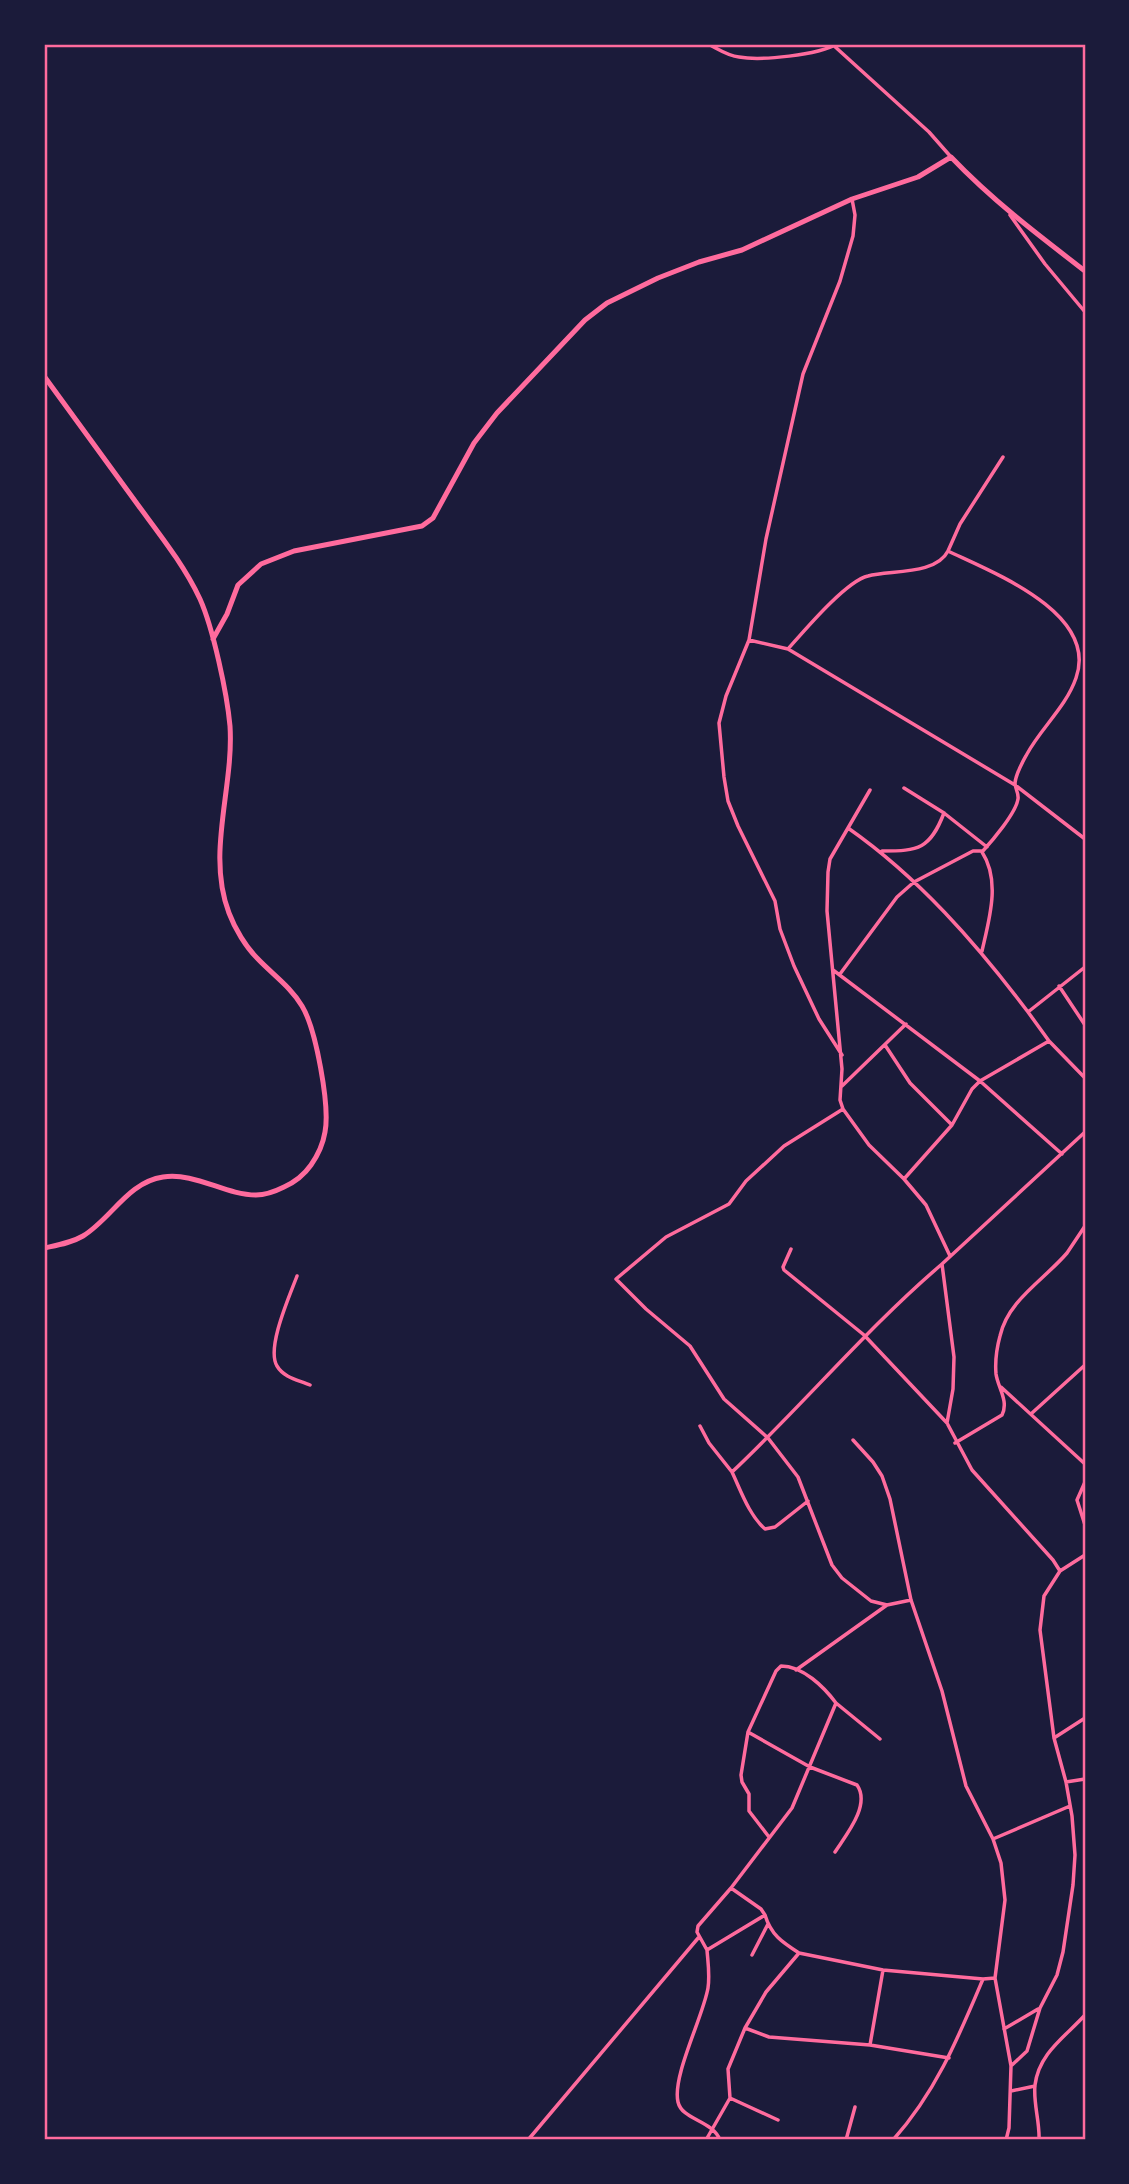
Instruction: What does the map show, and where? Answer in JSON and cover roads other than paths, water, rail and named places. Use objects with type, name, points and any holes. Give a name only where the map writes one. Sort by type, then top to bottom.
[{"type":"main road","points":[[213,639],[227,614],[238,585],[261,564],[294,551],[422,526],[433,519],[474,443],[497,413],[585,320],[607,303],[658,278],[699,262],[742,250],[852,199],[918,177],[951,157],[1010,215],[1085,271]]},
{"type":"main road","points":[[44,376],[177,558],[201,601],[213,639],[230,725],[227,789],[219,858],[220,883],[229,914],[254,956],[291,991],[310,1023],[315,1038],[326,1116],[322,1146],[309,1168],[298,1179],[274,1191],[256,1195],[179,1177],[151,1180],[136,1189],[85,1235],[67,1243],[44,1248]]},
{"type":"street","points":[[708,44],[732,56],[745,58],[789,56],[834,45],[929,132],[951,157]]},
{"type":"street","points":[[842,1055],[819,1019],[794,967],[780,929],[775,901],[748,849],[729,801],[720,750],[719,723],[726,696],[749,640],[766,539],[803,374],[840,281],[853,236],[855,215],[852,199]]},
{"type":"street","points":[[1010,215],[1045,264],[1085,312]]},
{"type":"street","points":[[788,649],[856,580],[866,576],[934,566],[944,559],[960,524],[1003,457]]},
{"type":"street","points":[[948,551],[1030,593],[1066,625],[1079,654],[1078,674],[1073,688],[1032,745],[1019,769],[1015,785],[1017,802],[982,852]]},
{"type":"street","points":[[749,640],[788,649],[1015,785],[1085,839]]},
{"type":"street","points":[[904,788],[944,813],[987,847]]},
{"type":"street","points":[[870,790],[831,859],[828,872],[827,911],[842,1055],[840,1100],[843,1109],[869,1145],[926,1205],[950,1256]]},
{"type":"street","points":[[881,851],[908,851],[923,846],[932,838],[944,813]]},
{"type":"street","points":[[848,828],[881,851],[982,951],[1049,1041],[1085,1078]]},
{"type":"street","points":[[840,974],[897,897],[914,882],[978,850],[987,859],[992,898],[982,951]]},
{"type":"street","points":[[1028,1012],[1085,967]]},
{"type":"street","points":[[833,970],[980,1081],[1062,1154]]},
{"type":"street","points":[[1059,986],[1085,1025]]},
{"type":"street","points":[[842,1087],[906,1024]]},
{"type":"street","points":[[904,1179],[952,1125],[972,1089],[980,1081],[1049,1041]]},
{"type":"street","points":[[885,1045],[911,1083],[952,1125]]},
{"type":"street","points":[[843,1109],[784,1146],[746,1181],[729,1204],[666,1237],[616,1279],[646,1309],[690,1346],[724,1399],[768,1438],[798,1477],[832,1565],[842,1578],[871,1601],[887,1605]]},
{"type":"street","points":[[732,1472],[816,1390],[864,1335],[1085,1132]]},
{"type":"street","points":[[956,1443],[1002,1415],[1005,1410],[996,1374],[1000,1336],[1009,1314],[1015,1304],[1066,1253],[1085,1226]]},
{"type":"street","points":[[791,1249],[784,1270],[864,1335],[947,1423],[972,1470],[1060,1571]]},
{"type":"street","points":[[942,1264],[954,1357],[953,1389],[947,1423]]},
{"type":"street","points":[[298,1276],[283,1315],[274,1354],[276,1365],[286,1376],[310,1385]]},
{"type":"street","points":[[1032,1413],[1085,1365]]},
{"type":"street","points":[[1000,1386],[1085,1464]]},
{"type":"street","points":[[700,1426],[709,1443],[732,1472],[746,1502],[765,1529],[775,1527],[808,1501]]},
{"type":"street","points":[[853,1440],[878,1469],[890,1499],[911,1600],[942,1691],[966,1786],[993,1839],[1001,1863],[1005,1900],[995,1978],[1011,2066],[1006,2140]]},
{"type":"street","points":[[1085,1482],[1077,1500],[1085,1525]]},
{"type":"street","points":[[1011,2066],[1027,2051],[1040,2008],[1057,1975],[1063,1952],[1075,1855],[1066,1782],[1054,1738],[1040,1614],[1044,1596],[1060,1571],[1085,1555]]},
{"type":"street","points":[[796,1670],[887,1605],[911,1600]]},
{"type":"street","points":[[769,1837],[749,1811],[749,1794],[742,1783],[741,1775],[748,1731],[776,1671],[781,1666],[815,1680],[836,1703],[880,1739]]},
{"type":"street","points":[[720,2140],[713,2128],[678,2105],[677,2093],[708,1988],[707,1950],[697,1932],[698,1926],[731,1888],[792,1808],[836,1703]]},
{"type":"street","points":[[1054,1738],[1085,1718]]},
{"type":"street","points":[[748,1731],[810,1767],[857,1785],[862,1792],[853,1825],[835,1852]]},
{"type":"street","points":[[1066,1782],[1085,1780]]},
{"type":"street","points":[[993,1839],[1070,1806]]},
{"type":"street","points":[[731,1888],[761,1909],[777,1939],[799,1953],[883,1970],[995,1978]]},
{"type":"street","points":[[707,1950],[765,1915]]},
{"type":"street","points":[[751,1955],[768,1924]]},
{"type":"street","points":[[528,2140],[699,1937]]},
{"type":"street","points":[[706,2140],[730,2098],[728,2069],[745,2028],[766,1992],[799,1953]]},
{"type":"street","points":[[870,2045],[883,1970]]},
{"type":"street","points":[[893,2140],[912,2117],[949,2058],[983,1979]]},
{"type":"street","points":[[1004,2029],[1040,2008]]},
{"type":"street","points":[[1040,2140],[1035,2086],[1046,2054],[1085,2015]]},
{"type":"street","points":[[745,2028],[769,2037],[870,2045],[949,2058]]},
{"type":"street","points":[[1011,2091],[1035,2086]]},
{"type":"street","points":[[730,2098],[778,2120]]},
{"type":"street","points":[[846,2140],[855,2106]]}]
